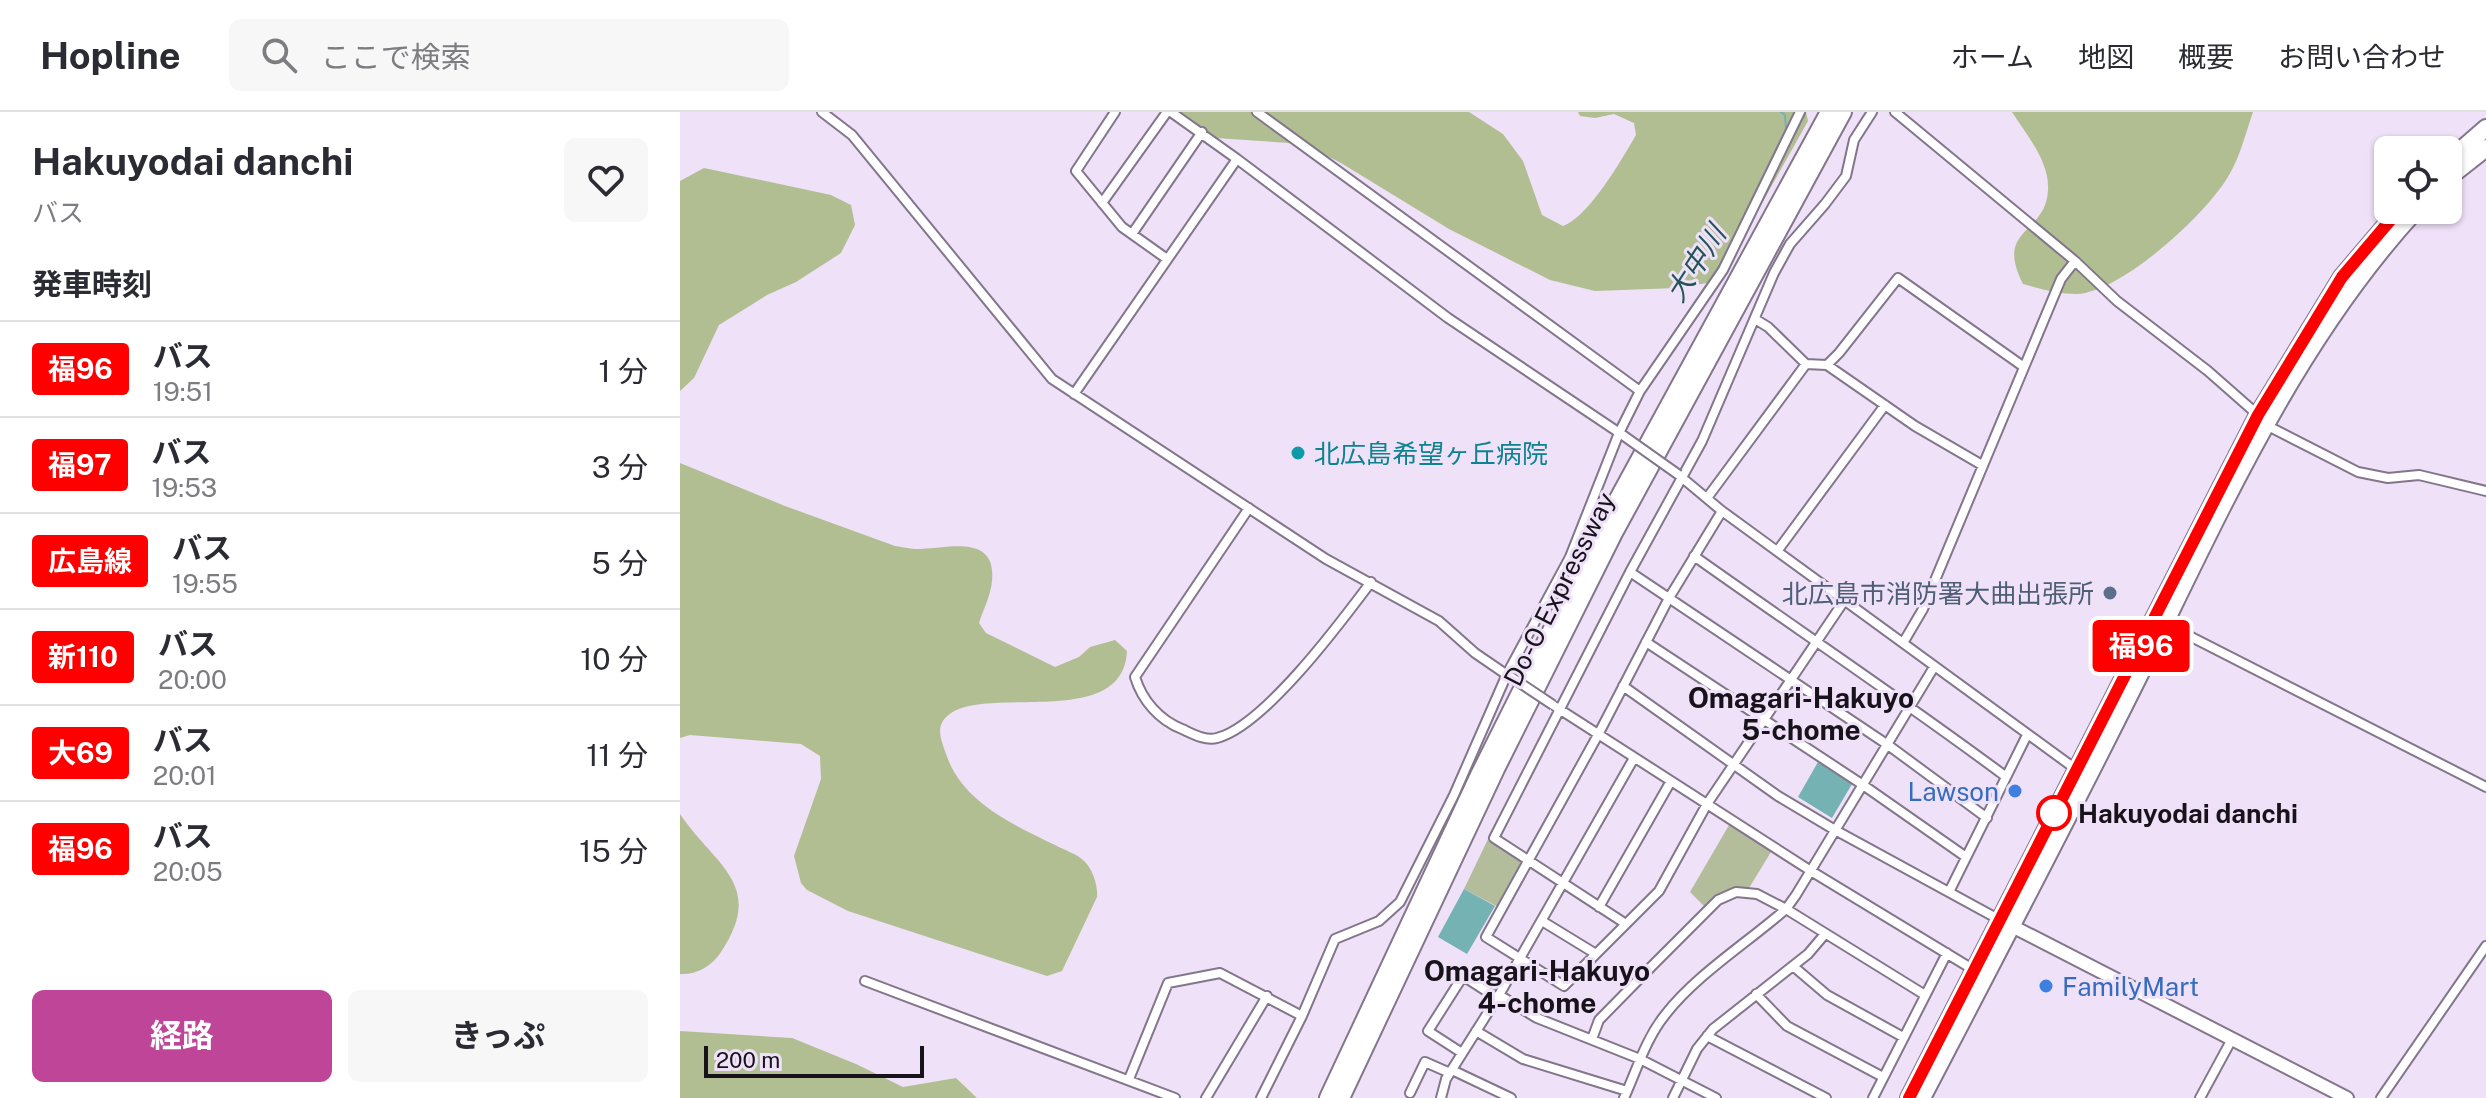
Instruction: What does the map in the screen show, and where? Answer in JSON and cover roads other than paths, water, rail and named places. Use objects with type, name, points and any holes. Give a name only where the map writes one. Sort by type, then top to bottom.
[{"type":"highway","name":"Do-O Expressway","points":[[1328,1098],[1480,773],[1608,517],[1829,112]]},
{"type":"highway","name":"Do-O Expressway","points":[[1341,1098],[1496,769],[1602,557],[1689,391],[1843,112]]},
{"type":"highway","points":[[2462,149],[2486,128]]},
{"type":"highway","points":[[2462,167],[2486,148]]},
{"type":"highway","points":[[1922,1098],[2005,923],[2262,420],[2342,277],[2387,224]]},
{"type":"highway","points":[[2262,420],[2325,324],[2404,224]]},
{"type":"highway","points":[[1909,1098],[1980,974]]},
{"type":"street","points":[[822,112],[852,135],[1052,379],[1326,559],[1439,621],[1475,653],[1634,758],[1980,974]]},
{"type":"street","points":[[1115,112],[1076,171],[1122,227],[1167,259]]},
{"type":"street","points":[[1102,203],[1169,112],[1202,132],[1448,318],[1681,477],[1844,601],[2083,773]]},
{"type":"street","points":[[1257,112],[1640,391]]},
{"type":"street","points":[[1261,1098],[1302,1016],[1335,939],[1379,921],[1400,902],[1570,557],[1640,391],[1723,270],[1800,112]]},
{"type":"street","points":[[1626,924],[1494,838],[1556,707],[1707,430],[1774,273],[1790,244],[1846,176],[1854,140],[1872,112]]},
{"type":"street","points":[[1895,112],[2075,261],[2117,301],[2208,371],[2262,420],[2358,472],[2388,478],[2419,475],[2486,491]]},
{"type":"street","points":[[1132,234],[1202,132]]},
{"type":"street","points":[[1074,394],[1237,159]]},
{"type":"street","points":[[1903,643],[1923,609],[2061,279],[2075,261]]},
{"type":"street","points":[[1827,365],[1898,278],[2024,367]]},
{"type":"street","points":[[1755,319],[1768,327],[1806,364],[1827,365],[1915,426],[1982,465]]},
{"type":"street","points":[[1707,498],[1806,364]]},
{"type":"street","points":[[1778,550],[1885,405]]},
{"type":"street","points":[[1249,508],[1135,677],[1145,701],[1172,725],[1214,739],[1248,721],[1323,647],[1371,582]]},
{"type":"street","points":[[1722,511],[1669,598],[1599,733],[1486,937],[1564,986],[1659,891],[1707,804],[1844,601]]},
{"type":"street","points":[[1694,556],[1910,705],[2005,776]]},
{"type":"street","points":[[1630,572],[1888,745],[1987,818]]},
{"type":"street","points":[[2160,621],[2486,787]]},
{"type":"street","points":[[1646,642],[1966,857]]},
{"type":"street","points":[[1476,1031],[1523,1059],[1625,1094],[1647,1041],[1665,1014],[1688,990],[1786,909],[1934,667]]},
{"type":"street","points":[[1623,686],[1733,764],[1835,830],[2005,923],[2347,1098]]},
{"type":"street","points":[[1949,892],[2027,735]]},
{"type":"street","points":[[1441,1098],[1451,1072],[1520,959],[1634,758]]},
{"type":"street","points":[[1599,907],[1671,781]]},
{"type":"street","points":[[1592,1039],[1599,1020],[1718,900],[1736,892],[1757,894],[1786,909],[1925,995]]},
{"type":"street","points":[[1542,921],[1596,954]]},
{"type":"street","points":[[1673,1098],[1697,1049],[1707,1036],[1793,966],[1825,934]]},
{"type":"street","points":[[2381,1098],[2486,946]]},
{"type":"street","points":[[1873,1098],[1947,953]]},
{"type":"street","points":[[1793,966],[1827,995],[1903,1037]]},
{"type":"street","points":[[1129,1079],[1168,983],[1220,973],[1302,1016]]},
{"type":"street","points":[[1462,1053],[1428,1031],[1463,976],[1537,1018],[1640,1059],[1716,1098]]},
{"type":"street","points":[[865,981],[1175,1098]]},
{"type":"street","points":[[1756,994],[1787,1026],[1883,1077]]},
{"type":"street","points":[[1206,1098],[1267,996]]},
{"type":"street","points":[[1707,1036],[1826,1098]]},
{"type":"street","points":[[2200,1098],[2232,1039]]},
{"type":"street","points":[[1410,1093],[1425,1062],[1511,1098]]},
{"type":"waterway","name":"大中川","points":[[1755,197],[1786,129],[1785,115],[1781,112]]},
{"type":"waterway","name":"大中川","points":[[1638,387],[1728,253]]},
{"type":"waterway","name":"大中川","points":[[1618,426],[1633,396]]},
{"type":"place","name":"北広島希望ヶ丘病院","points":[[1298,453]]},
{"type":"place","name":"北広島市消防署大曲出張所","points":[[2110,593]]},
{"type":"place","name":"Lawson","points":[[2015,791]]},
{"type":"place","name":"Hakuyodai danchi","points":[[2054,813]]},
{"type":"place","name":"FamilyMart","points":[[2046,986]]},
{"type":"district","name":"Omagari-Hakuyo 5-chome","points":[[1801,713]]},
{"type":"district","name":"Omagari-Hakuyo 4-chome","points":[[1537,986]]}]
